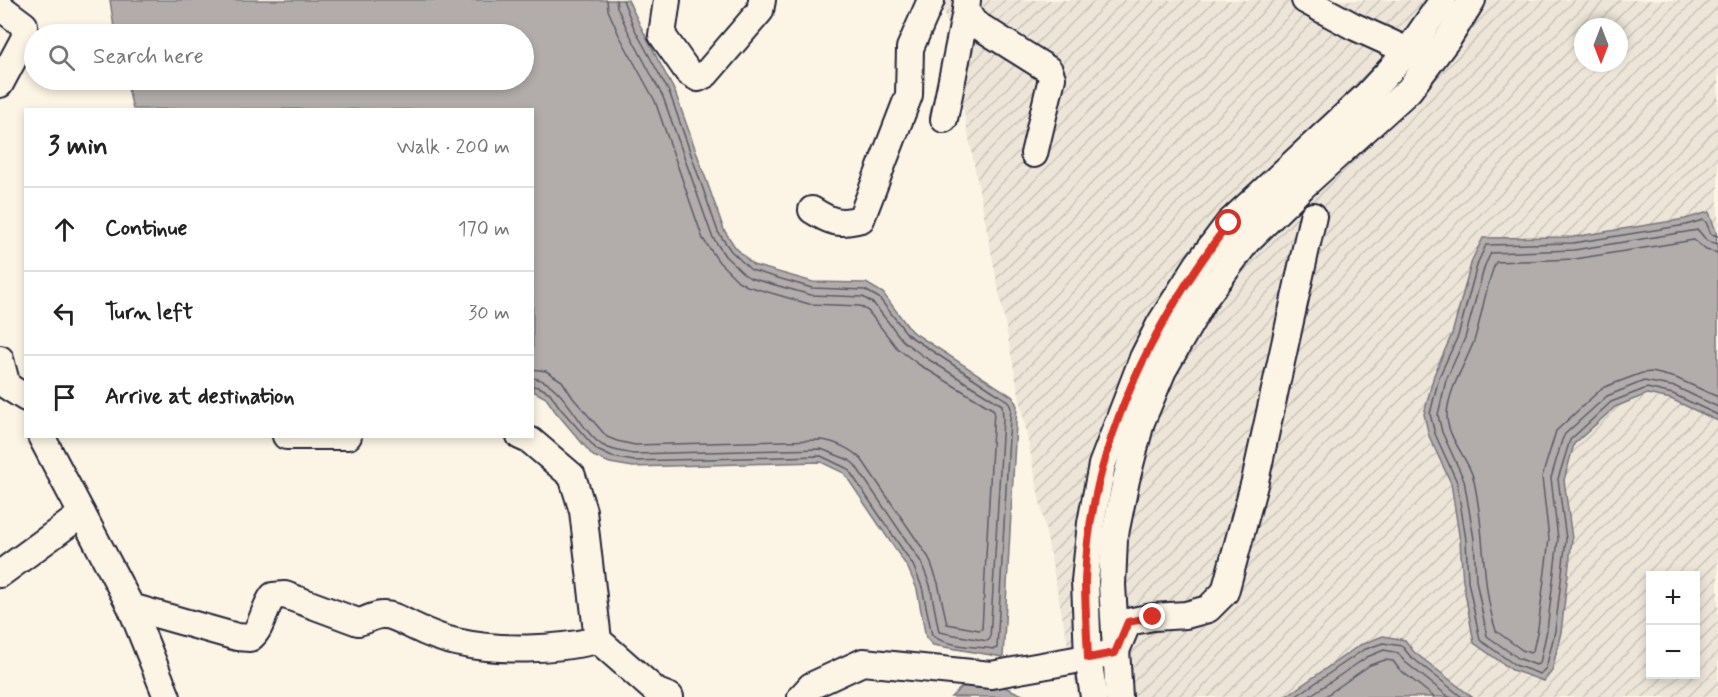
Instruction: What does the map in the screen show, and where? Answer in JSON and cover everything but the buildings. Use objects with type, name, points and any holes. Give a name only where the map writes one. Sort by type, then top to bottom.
[{"type":"street","points":[[667,0],[662,34],[688,72],[698,78],[706,74],[760,11],[762,0]]},
{"type":"street","points":[[812,210],[831,222],[850,222],[861,219],[909,95],[909,48],[931,0]]},
{"type":"street","points":[[1305,0],[1353,26],[1408,51]]},
{"type":"street","points":[[1094,697],[1088,658],[1085,581],[1091,523],[1102,465],[1143,358],[1160,324],[1198,264],[1229,223],[1366,96],[1408,51],[1443,0]]},
{"type":"street","points":[[1119,697],[1112,585],[1114,539],[1141,422],[1163,370],[1204,299],[1247,241],[1303,186],[1410,90],[1449,37],[1472,0]]},
{"type":"street","points":[[944,119],[961,3]]},
{"type":"street","points":[[961,3],[974,23],[1049,70],[1052,78],[1034,154]]},
{"type":"street","points":[[0,7],[24,25]]},
{"type":"street","points":[[0,84],[24,39]]},
{"type":"street","points":[[1115,653],[1128,622],[1153,617],[1186,615],[1208,609],[1225,592],[1255,481],[1313,216]]},
{"type":"street","points":[[0,359],[11,390]]},
{"type":"street","points":[[42,438],[131,607],[167,697]]},
{"type":"street","points":[[524,438],[572,476],[583,511],[597,640],[657,692],[670,697]]},
{"type":"street","points":[[0,574],[82,514]]},
{"type":"street","points":[[131,607],[237,637],[250,638],[256,633],[267,604],[273,596],[285,595],[358,622],[367,621],[382,614],[454,642],[486,648],[580,644],[597,640]]},
{"type":"street","points":[[801,697],[811,686],[863,662],[991,675],[1115,653]]},
{"type":"shaded area","points":[[942,0],[1718,0],[1718,697],[1078,697]]},
{"type":"water","points":[[110,0],[628,0],[675,92],[724,230],[735,247],[753,265],[813,282],[866,283],[883,293],[911,331],[1013,397],[1017,406],[1003,657],[933,645],[926,638],[917,589],[908,568],[844,473],[821,462],[633,467],[610,463],[593,456],[546,398],[534,392],[534,108],[133,108],[128,90],[534,90],[534,24],[114,24]]},
{"type":"water","points":[[1709,212],[1716,232],[1718,256],[1718,421],[1671,399],[1647,394],[1615,407],[1574,444],[1564,480],[1572,539],[1561,632],[1552,671],[1544,681],[1512,670],[1474,643],[1463,581],[1460,541],[1451,483],[1429,436],[1424,414],[1434,375],[1452,334],[1472,260],[1483,238],[1573,237],[1685,219]]},
{"type":"water","points":[[1383,636],[1405,640],[1414,652],[1472,697],[1285,697],[1360,645]]},
{"type":"water","points":[[998,684],[1027,697],[951,697],[964,685]]},
{"type":"route","points":[[1153,617],[1128,622],[1115,653],[1088,658],[1085,581],[1091,523],[1102,465],[1143,358],[1160,324],[1198,264],[1229,223]]}]
